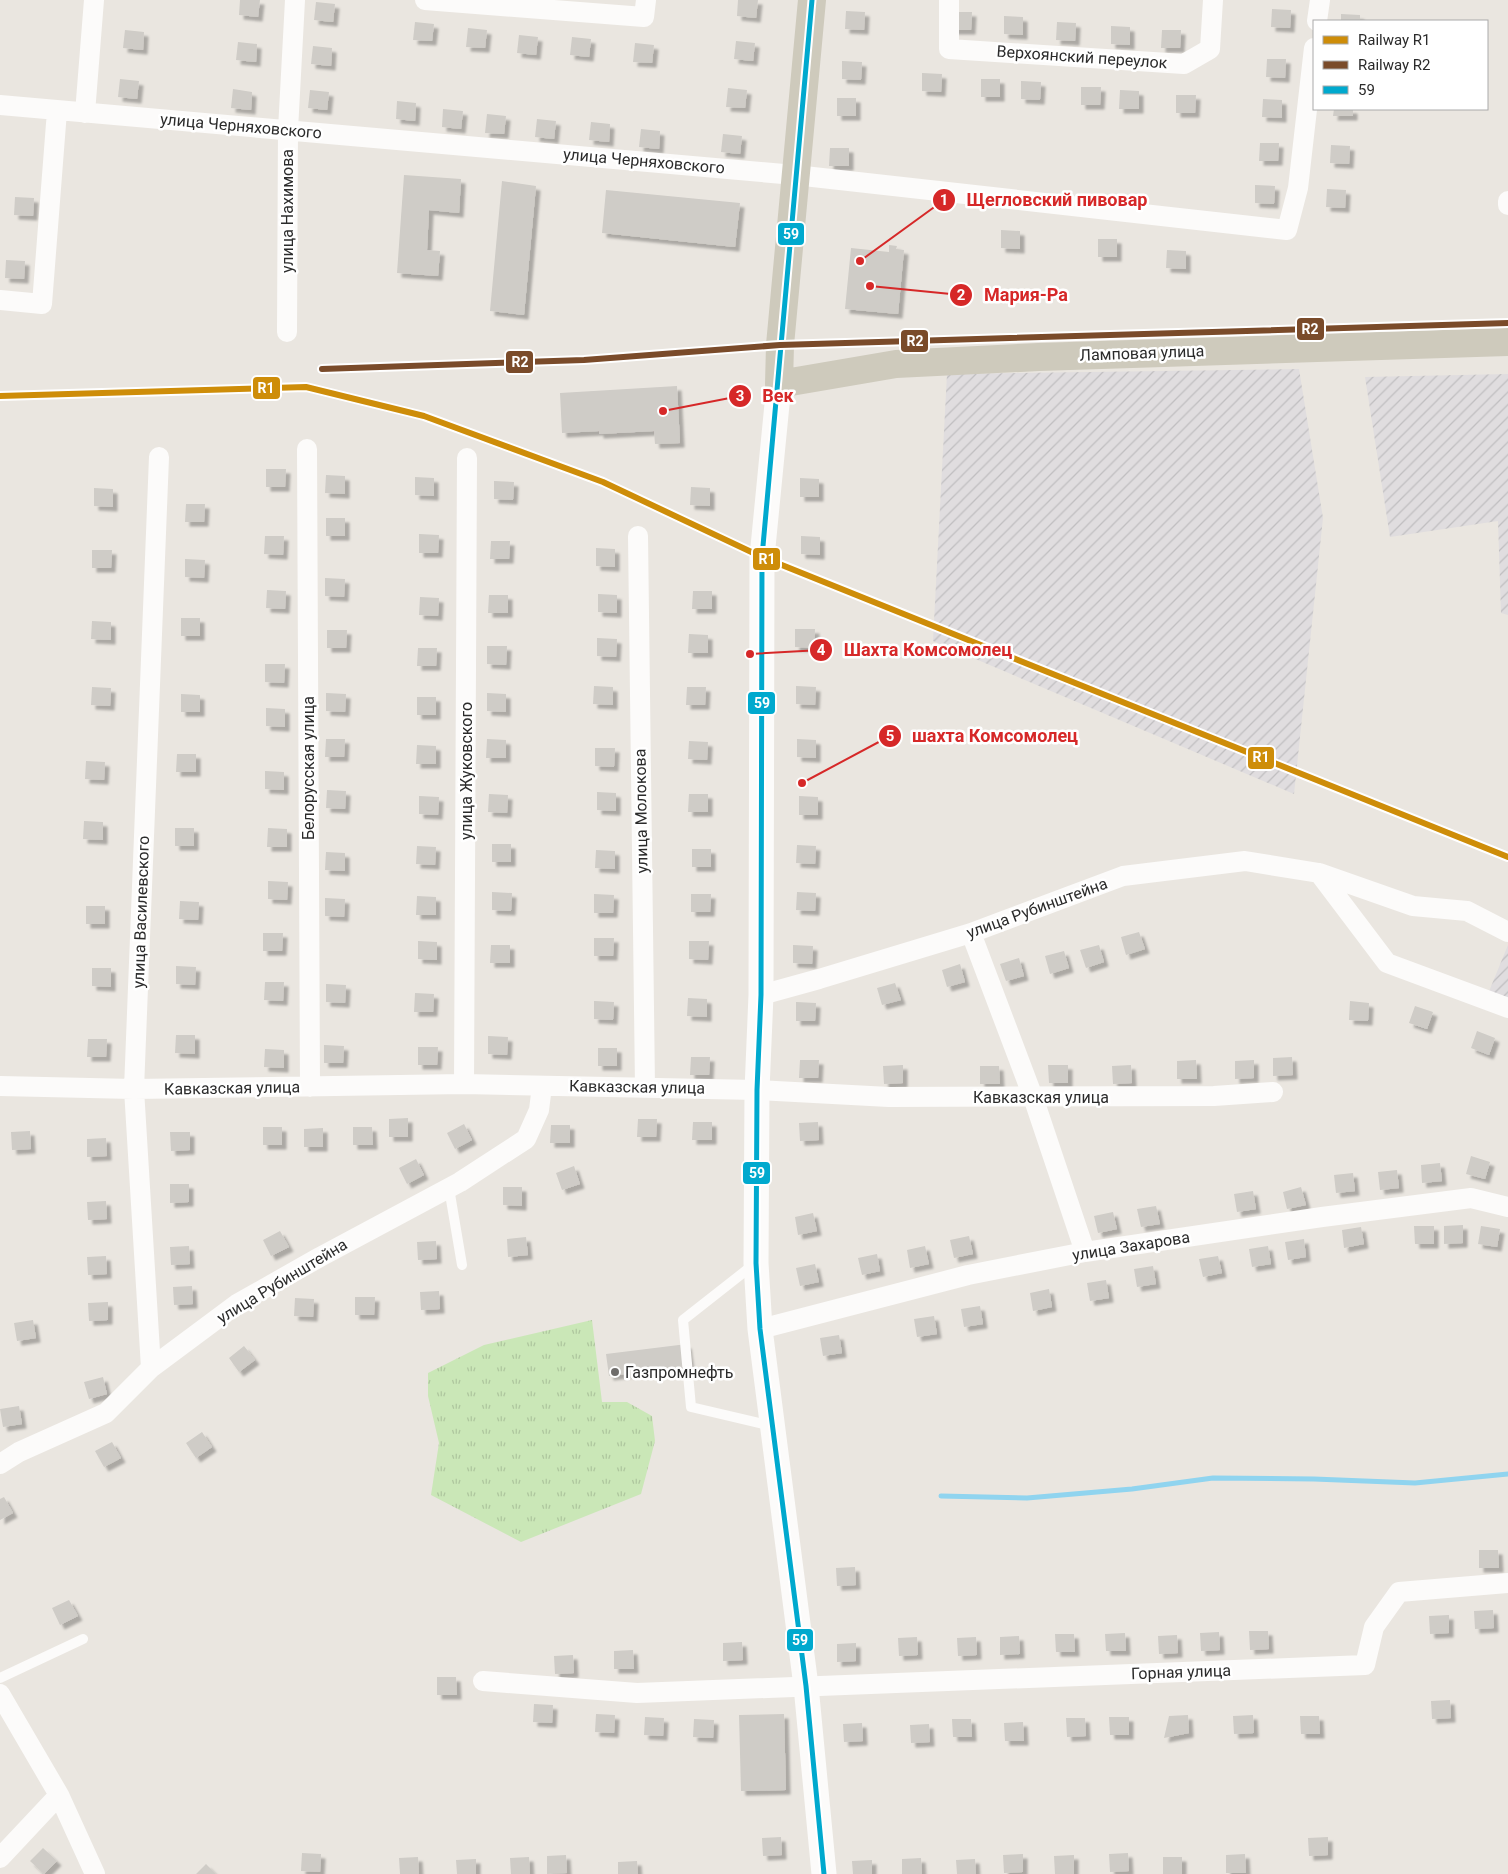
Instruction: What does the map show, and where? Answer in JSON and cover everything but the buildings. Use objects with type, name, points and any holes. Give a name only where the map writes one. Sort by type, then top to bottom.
[{"type":"main road","points":[[779,384],[780,345],[812,0]]},
{"type":"main road","name":"Ламповая улица","points":[[779,384],[896,364],[1049,356],[1508,342]]},
{"type":"street","points":[[85,114],[94,0]]},
{"type":"street","name":"улица Нахимова","points":[[286,332],[288,130],[296,0]]},
{"type":"street","points":[[425,0],[644,17],[646,0]]},
{"type":"street","name":"Верхоянский переулок","points":[[949,0],[949,49],[1184,64],[1210,49],[1213,0]]},
{"type":"street","points":[[1318,20],[1320,0]]},
{"type":"street","name":"улица Черняховского","points":[[0,105],[85,114],[795,175],[1287,230],[1298,188],[1313,57]]},
{"type":"street","points":[[0,300],[42,304],[57,111]]},
{"type":"street","points":[[779,384],[762,557],[760,995],[757,1090],[756,1263],[760,1329],[806,1686],[824,1874]]},
{"type":"street","name":"Белорусская улица","points":[[307,449],[310,1087]]},
{"type":"street","name":"улица Василевского","points":[[151,1368],[134,1089],[159,456]]},
{"type":"street","name":"улица Жуковского","points":[[464,1084],[467,458]]},
{"type":"street","name":"улица Молокова","points":[[638,536],[645,1087]]},
{"type":"street","name":"улица Рубинштейна","points":[[760,995],[819,980],[971,933],[1123,876],[1245,862],[1319,873],[1413,906],[1467,911],[1508,932]]},
{"type":"street","points":[[1319,873],[1386,963],[1508,1008]]},
{"type":"street","points":[[971,933],[1033,1097],[1085,1252]]},
{"type":"street","name":"Кавказская улица","points":[[0,1086],[134,1089],[464,1084],[757,1090],[889,1097],[1214,1096],[1273,1092]]},
{"type":"street","name":"улица Рубинштейна","points":[[0,1464],[18,1452],[106,1413],[151,1368],[237,1304],[449,1188],[526,1139],[538,1110],[542,1086]]},
{"type":"street","name":"улица Захарова","points":[[760,1329],[968,1275],[1085,1252],[1322,1217],[1471,1198],[1508,1207]]},
{"type":"street","name":"Горная улица","points":[[806,1686],[1365,1664],[1374,1627],[1399,1592],[1508,1583]]},
{"type":"street","points":[[483,1681],[637,1693],[806,1686]]},
{"type":"street","points":[[0,1694],[59,1795],[95,1874]]},
{"type":"street","points":[[0,1858],[59,1795]]},
{"type":"lane","points":[[449,1188],[462,1264]]},
{"type":"lane","points":[[756,1263],[683,1320],[691,1407],[772,1426]]},
{"type":"lane","points":[[0,1678],[83,1639]]},
{"type":"shaded area","points":[[1299,369],[1323,518],[1294,794],[933,641],[947,374]]},
{"type":"shaded area","points":[[1508,374],[1508,615],[1501,613],[1498,521],[1390,537],[1365,377]]},
{"type":"shaded area","points":[[1508,945],[1508,1013],[1483,1006]]},
{"type":"green space","points":[[592,1320],[602,1402],[627,1402],[652,1416],[655,1441],[641,1494],[521,1542],[431,1495],[439,1443],[428,1396],[428,1373],[484,1345]]},
{"type":"waterway","points":[[941,1496],[1027,1498],[1132,1489],[1213,1478],[1415,1483],[1508,1474]]},
{"type":"rail line","name":"R2","points":[[322,369],[584,360],[780,345],[1508,323]]},
{"type":"rail line","name":"R1","points":[[0,396],[306,387],[424,416],[603,482],[762,557],[1508,857]]},
{"type":"transit line","name":"59","points":[[812,0],[762,557],[761,995],[757,1090],[756,1263],[760,1329],[806,1686],[824,1874]]},
{"type":"place","name":"Щегловский пивовар","points":[[860,261]]},
{"type":"place","name":"Мария-Ра","points":[[870,286]]},
{"type":"place","name":"Век","points":[[663,411]]},
{"type":"place","name":"Шахта Комсомолец","points":[[750,654]]},
{"type":"place","name":"шахта Комсомолец","points":[[802,783]]},
{"type":"place","name":"Газпромнефть","points":[[615,1372]]}]
